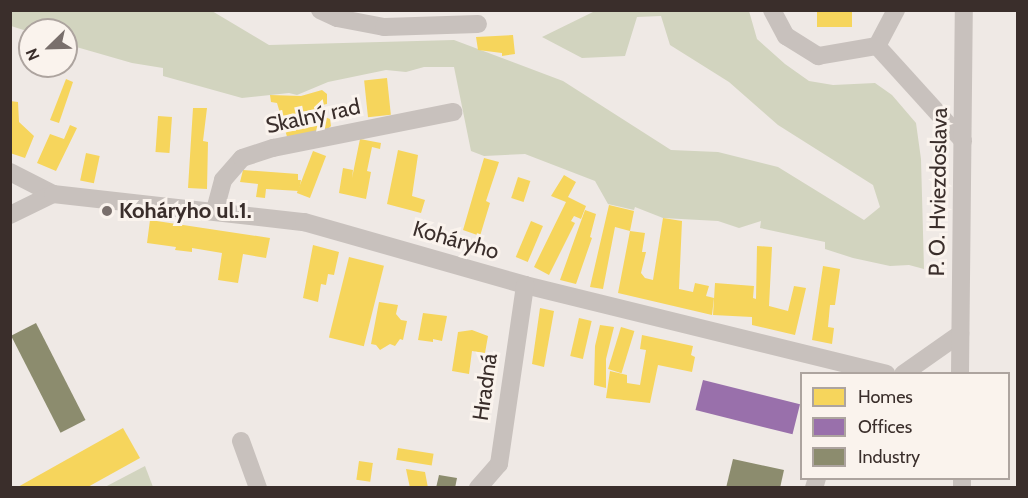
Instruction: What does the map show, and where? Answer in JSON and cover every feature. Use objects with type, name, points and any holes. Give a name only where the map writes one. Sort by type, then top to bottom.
[{"type":"street","points":[[320,10],[337,18],[384,27],[478,24]]},
{"type":"street","points":[[772,10],[786,36],[818,56],[876,46]]},
{"type":"street","name":"P. O. Hviezdoslava","points":[[960,372],[964,10]]},
{"type":"street","points":[[876,46],[896,11]]},
{"type":"street","points":[[876,46],[963,141]]},
{"type":"street","name":"Skalný rad","points":[[215,210],[223,180],[242,158],[273,148],[453,112]]},
{"type":"street","points":[[10,172],[52,194]]},
{"type":"street","points":[[10,215],[52,194]]},
{"type":"street","name":"Koháryho","points":[[52,194],[215,210],[304,222],[525,285],[844,368],[872,372]]},
{"type":"street","name":"Hradná","points":[[478,488],[499,464],[525,285]]},
{"type":"street","points":[[906,372],[960,334]]},
{"type":"street","points":[[241,441],[258,488]]},
{"type":"green space","points":[[10,11],[212,11],[269,45],[454,40],[563,81],[671,150],[718,152],[778,167],[864,220],[880,207],[873,185],[778,125],[729,82],[670,45],[661,16],[637,17],[625,56],[582,58],[542,37],[595,11],[749,11],[757,39],[785,64],[809,81],[833,85],[875,83],[892,95],[916,123],[921,159],[924,269],[909,265],[890,266],[853,258],[825,249],[825,242],[760,228],[761,221],[739,228],[718,221],[663,218],[635,207],[634,210],[608,204],[595,181],[525,154],[484,156],[471,151],[454,67],[424,67],[406,72],[386,70],[328,82],[297,95],[289,93],[242,98],[163,76],[163,68],[132,63],[78,47],[78,18],[18,18],[18,28],[11,26]]},
{"type":"green space","points":[[145,466],[153,487],[105,487]]},
{"type":"building: Homes","points":[[817,10],[852,10],[852,27],[817,27]]},
{"type":"building: Homes","points":[[513,35],[515,54],[502,56],[502,53],[478,50],[476,37]]},
{"type":"building: Homes","points":[[387,78],[391,115],[368,117],[364,80]]},
{"type":"building: Homes","points":[[66,79],[73,82],[59,123],[50,120]]},
{"type":"building: Homes","points":[[322,90],[327,94],[327,104],[322,105],[325,117],[330,119],[331,126],[327,130],[288,140],[277,103],[271,102],[270,95],[301,96]]},
{"type":"building: Homes","points":[[10,101],[18,102],[19,122],[34,136],[25,158],[10,153]]},
{"type":"building: Homes","points":[[193,108],[207,108],[203,141],[208,142],[207,189],[188,188]]},
{"type":"building: Homes","points":[[158,116],[172,117],[169,153],[155,152]]},
{"type":"building: Homes","points":[[70,125],[77,128],[56,171],[37,163],[50,134],[64,139]]},
{"type":"building: Homes","points":[[360,139],[381,143],[380,149],[372,147],[367,171],[371,172],[366,199],[339,193],[343,168],[353,170],[352,178]]},
{"type":"building: Homes","points":[[398,150],[418,155],[412,196],[425,200],[421,213],[387,204]]},
{"type":"building: Homes","points":[[313,151],[326,156],[310,198],[297,193]]},
{"type":"building: Homes","points":[[86,153],[100,156],[94,183],[80,180]]},
{"type":"building: Homes","points":[[484,158],[499,162],[486,201],[490,203],[480,236],[463,230]]},
{"type":"building: Homes","points":[[243,170],[298,174],[298,180],[301,180],[299,191],[266,189],[265,198],[256,197],[258,184],[240,182]]},
{"type":"building: Homes","points":[[564,175],[576,182],[568,197],[586,206],[581,219],[574,216],[571,221],[575,223],[549,275],[534,267],[566,202],[551,196]]},
{"type":"building: Homes","points":[[518,177],[530,181],[524,202],[511,198]]},
{"type":"building: Homes","points":[[609,205],[634,211],[630,231],[615,227],[603,289],[590,287]]},
{"type":"building: Homes","points":[[585,210],[596,214],[590,237],[592,238],[576,284],[560,280]]},
{"type":"building: Homes","points":[[663,218],[682,221],[679,289],[693,292],[695,283],[709,286],[706,296],[714,298],[712,315],[618,293],[630,231],[645,233],[642,252],[646,252],[641,273],[645,278],[653,280]]},
{"type":"building: Homes","points":[[150,220],[270,238],[266,258],[243,254],[238,283],[218,280],[222,253],[192,248],[192,252],[175,250],[176,247],[147,243]]},
{"type":"building: Homes","points":[[531,221],[543,226],[528,262],[516,257]]},
{"type":"building: Homes","points":[[313,245],[339,252],[334,275],[328,274],[326,285],[321,284],[318,302],[303,298]]},
{"type":"building: Homes","points":[[757,246],[772,247],[769,306],[788,311],[794,286],[806,288],[795,335],[752,325],[752,317],[713,315],[715,283],[754,286],[753,298],[756,299]]},
{"type":"building: Homes","points":[[349,257],[384,266],[364,346],[329,338]]},
{"type":"building: Homes","points":[[823,266],[840,269],[835,305],[830,305],[828,327],[834,328],[832,344],[812,340]]},
{"type":"building: Homes","points":[[379,302],[398,305],[396,314],[401,320],[407,321],[403,340],[400,339],[395,346],[390,344],[380,350],[376,345],[371,344]]},
{"type":"building: Homes","points":[[540,308],[554,311],[544,367],[532,364]]},
{"type":"building: Homes","points":[[423,313],[447,316],[442,341],[418,340]]},
{"type":"building: Homes","points":[[579,318],[592,321],[583,359],[570,356]]},
{"type":"building: Homes","points":[[600,325],[614,327],[606,359],[606,388],[594,385],[595,346]]},
{"type":"building: Homes","points":[[621,327],[634,331],[622,373],[608,369]]},
{"type":"building: Homes","points":[[472,330],[488,336],[485,353],[472,351],[469,374],[452,371],[458,332]]},
{"type":"building: Homes","points":[[642,335],[693,346],[691,355],[695,357],[692,372],[658,365],[650,403],[606,398],[610,371],[627,375],[627,383],[640,385],[646,350],[640,349]]},
{"type":"building: Homes","points":[[123,428],[140,458],[86,488],[16,488]]},
{"type":"building: Homes","points":[[398,448],[434,454],[432,465],[396,460]]},
{"type":"building: Homes","points":[[359,461],[373,463],[370,482],[356,480]]},
{"type":"building: Homes","points":[[406,469],[425,472],[428,488],[410,488]]},
{"type":"building: Offices","points":[[703,380],[800,404],[793,434],[696,410]]},
{"type":"building: Industry","points":[[36,323],[85,420],[61,433],[11,336]]},
{"type":"building: Industry","points":[[733,459],[784,470],[780,488],[726,488]]},
{"type":"building: Industry","points":[[439,475],[457,478],[455,488],[436,488]]},
{"type":"place","name":"Koháryho ul.1.","points":[[107,211]]}]
